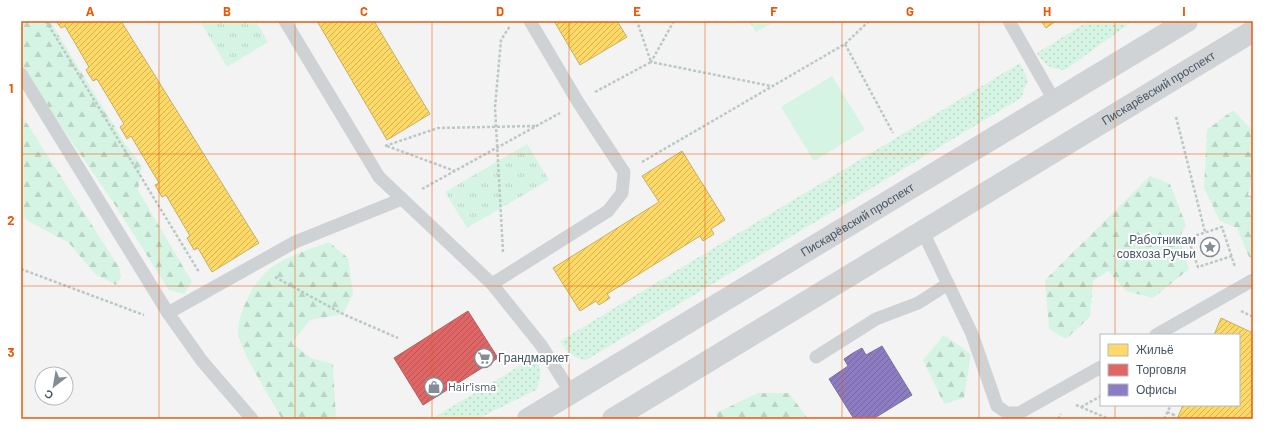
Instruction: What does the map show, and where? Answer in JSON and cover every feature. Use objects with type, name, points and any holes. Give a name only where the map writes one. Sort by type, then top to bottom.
[{"type":"main road","name":"Пискарёвский проспект","points":[[528,419],[1187,21]]},
{"type":"main road","name":"Пискарёвский проспект","points":[[613,419],[1253,31]]},
{"type":"lane","points":[[285,21],[379,177],[492,284],[541,345],[571,393]]},
{"type":"lane","points":[[492,284],[608,212],[622,193],[624,172],[578,102],[530,21]]},
{"type":"lane","points":[[1009,21],[1054,100]]},
{"type":"lane","points":[[21,74],[175,324],[202,361],[252,419]]},
{"type":"lane","points":[[168,313],[295,242],[402,199]]},
{"type":"lane","points":[[923,232],[972,334],[997,406],[1007,413],[1019,414],[1100,368]]},
{"type":"lane","points":[[1158,334],[1253,280]]},
{"type":"lane","points":[[816,357],[876,319],[918,303],[948,284]]},
{"type":"path","points":[[46,21],[209,290]]},
{"type":"path","points":[[637,21],[650,62]]},
{"type":"path","points":[[402,199],[497,148],[650,62],[674,21]]},
{"type":"path","points":[[624,172],[845,44],[869,21]]},
{"type":"path","points":[[504,276],[495,107],[501,40],[511,25]]},
{"type":"path","points":[[845,44],[893,133]]},
{"type":"path","points":[[650,62],[771,86]]},
{"type":"path","points":[[1176,117],[1205,232]]},
{"type":"path","points":[[364,153],[438,128],[536,126]]},
{"type":"path","points":[[386,146],[455,171]]},
{"type":"path","points":[[1222,227],[1232,256],[1198,266],[1188,238],[1205,232],[1222,227]]},
{"type":"path","points":[[253,265],[344,314],[398,338]]},
{"type":"path","points":[[21,269],[160,322],[175,324]]},
{"type":"path","points":[[1061,390],[1067,400],[1109,419]]},
{"type":"path","points":[[1081,407],[1100,397]]},
{"type":"path","points":[[1164,419],[1170,406]]},
{"type":"path","points":[[1168,412],[1174,415],[1173,419]]},
{"type":"green space","points":[[21,21],[50,21],[124,142],[142,166],[138,190],[192,282],[184,294],[169,290],[113,202],[25,73],[21,65]]},
{"type":"green space","points":[[200,21],[256,21],[268,42],[227,67]]},
{"type":"green space","points":[[749,21],[776,21],[756,32]]},
{"type":"green space","points":[[1089,21],[1133,21],[1065,70],[1055,69],[1048,66],[1037,53]]},
{"type":"green space","points":[[1020,63],[1028,80],[1021,98],[586,360],[577,358],[571,354],[560,341]]},
{"type":"green space","points":[[832,76],[865,130],[814,161],[781,107]]},
{"type":"green space","points":[[1233,110],[1253,131],[1253,175],[1248,195],[1253,197],[1253,259],[1249,257],[1237,228],[1220,221],[1204,188],[1207,130]]},
{"type":"green space","points":[[21,114],[120,269],[121,277],[116,285],[95,274],[69,243],[21,217]]},
{"type":"green space","points":[[527,144],[549,180],[467,228],[445,192]]},
{"type":"green space","points":[[1150,176],[1170,184],[1186,225],[1179,238],[1189,269],[1153,298],[1126,291],[1108,271],[1093,281],[1090,317],[1066,339],[1049,329],[1045,280]]},
{"type":"green space","points":[[329,242],[348,258],[353,294],[343,314],[310,320],[292,343],[311,358],[333,364],[336,419],[282,419],[244,350],[238,332],[240,316],[256,284],[272,267],[287,258]]},
{"type":"green space","points":[[944,335],[971,354],[964,398],[944,404],[923,360]]},
{"type":"green space","points":[[535,357],[540,373],[536,390],[477,419],[431,419]]},
{"type":"green space","points":[[758,393],[789,393],[808,419],[718,419],[716,413]]},
{"type":"building: Жильё","points":[[56,21],[121,21],[259,243],[212,272],[198,248],[194,250],[187,238],[190,236],[166,195],[162,197],[155,185],[159,183],[131,136],[127,139],[120,127],[124,124],[97,79],[93,81],[86,70],[89,67],[65,26],[61,28]]},
{"type":"building: Жильё","points":[[317,21],[374,21],[430,114],[387,140]]},
{"type":"building: Жильё","points":[[554,21],[617,21],[627,37],[580,65]]},
{"type":"building: Жильё","points":[[1041,21],[1056,21],[1046,28]]},
{"type":"building: Жильё","points":[[682,151],[725,220],[711,229],[714,234],[703,241],[700,236],[607,294],[610,298],[599,305],[596,301],[580,311],[553,268],[659,202],[642,176]]},
{"type":"building: Жильё","points":[[1221,318],[1253,333],[1253,419],[1177,419],[1183,406],[1240,406],[1240,334],[1214,334]]},
{"type":"building: Торговля","points":[[468,311],[498,358],[423,405],[394,358]]},
{"type":"building: Офисы","points":[[882,346],[912,395],[873,419],[854,419],[829,379],[848,366],[844,359],[853,353],[862,348],[866,355]]},
{"type":"place","name":"Работникам совхоза Ручьи","points":[[1210,247]]},
{"type":"place","name":"Грандмаркет","points":[[484,358]]},
{"type":"place","name":"Hair'isma","points":[[434,387]]}]
